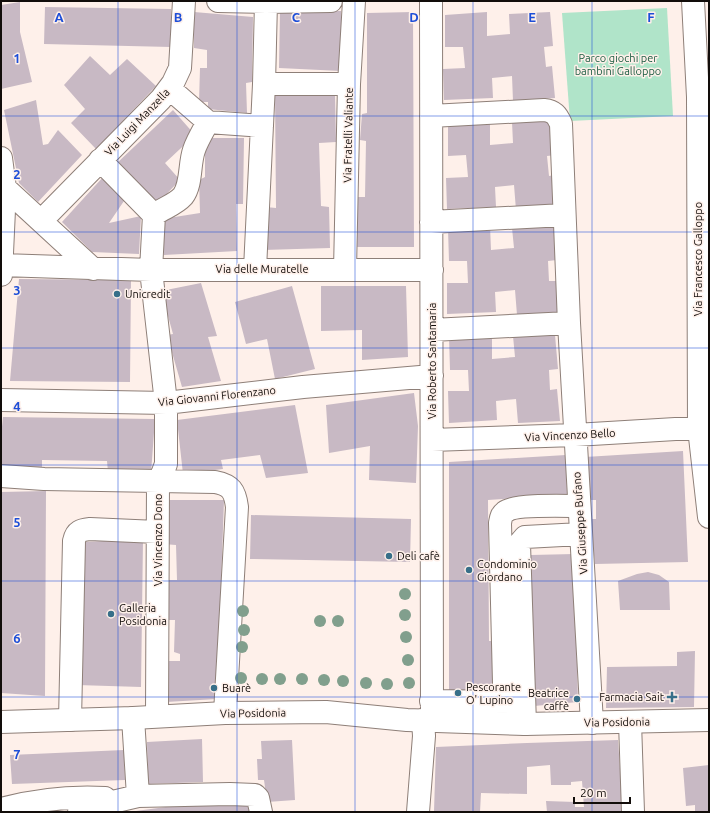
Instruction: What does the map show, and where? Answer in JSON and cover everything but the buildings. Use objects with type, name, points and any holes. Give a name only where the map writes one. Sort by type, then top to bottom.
[{"type":"street","name":"Via Luigi Manzella","points":[[41,221],[170,89],[180,68],[184,1]]},
{"type":"street","points":[[218,1],[331,1]]},
{"type":"street","name":"Via Fratelli Valiante","points":[[344,270],[349,84],[354,1]]},
{"type":"street","name":"Via Roberto Santamaria","points":[[418,812],[424,736],[429,714],[432,440],[431,1]]},
{"type":"street","name":"Via Francesco Galloppo","points":[[693,1],[703,96],[704,427],[709,517]]},
{"type":"street","points":[[255,269],[264,84],[266,2]]},
{"type":"street","points":[[264,84],[349,84]]},
{"type":"street","points":[[170,89],[208,122],[262,126]]},
{"type":"street","name":"Via Giuseppe Bufano","points":[[431,116],[544,110],[552,111],[561,124],[569,324],[592,723]]},
{"type":"street","points":[[100,160],[154,215],[176,202],[187,189],[194,151],[208,122]]},
{"type":"street","points":[[1,158],[5,188],[2,270]]},
{"type":"street","points":[[5,188],[93,269]]},
{"type":"street","name":"Via Vincenzo Dono","points":[[154,215],[152,270],[166,402],[166,464],[158,481],[157,716]]},
{"type":"street","points":[[431,222],[564,216]]},
{"type":"street","name":"Via delle Muratelle","points":[[2,270],[432,270]]},
{"type":"street","points":[[432,330],[569,324]]},
{"type":"street","name":"Via Giovanni Florenzano","points":[[1,400],[166,402],[303,387],[432,376]]},
{"type":"street","name":"Via Vincenzo Bello","points":[[432,440],[575,435],[704,427]]},
{"type":"street","points":[[1,476],[44,479],[215,482],[225,484],[231,488],[235,494],[237,507],[225,713]]},
{"type":"street","points":[[515,713],[500,523],[501,515],[506,511],[517,508],[579,506]]},
{"type":"street","points":[[70,720],[74,541],[76,534],[79,531],[90,529],[157,532]]},
{"type":"street","points":[[515,713],[519,544],[525,537],[581,534]]},
{"type":"street","name":"Via Posidonia","points":[[1,722],[133,718],[225,713],[326,712],[429,714],[515,713],[592,723],[709,720]]},
{"type":"street","points":[[130,797],[133,718]]},
{"type":"street","points":[[630,722],[633,812]]},
{"type":"street","points":[[1,809],[16,805],[82,796],[130,797],[230,794],[255,795],[258,798],[261,812]]},
{"type":"street","points":[[80,812],[130,797]]},
{"type":"green space","name":"Parco giochi per bambini Galloppo","points":[[667,8],[673,116],[570,121],[562,13]]},
{"type":"place","name":"Unicredit","points":[[117,294]]},
{"type":"place","name":"Deli cafè","points":[[389,556]]},
{"type":"place","name":"Condominio Giordano","points":[[469,570]]},
{"type":"place","name":"Galleria Posidonia","points":[[111,614]]},
{"type":"place","name":"Buarè","points":[[214,688]]},
{"type":"place","name":"Pescorante O' Lupino","points":[[458,693]]},
{"type":"place","name":"Farmacia Sait","points":[[672,697]]},
{"type":"place","name":"Beatrice caffè","points":[[577,699]]}]
